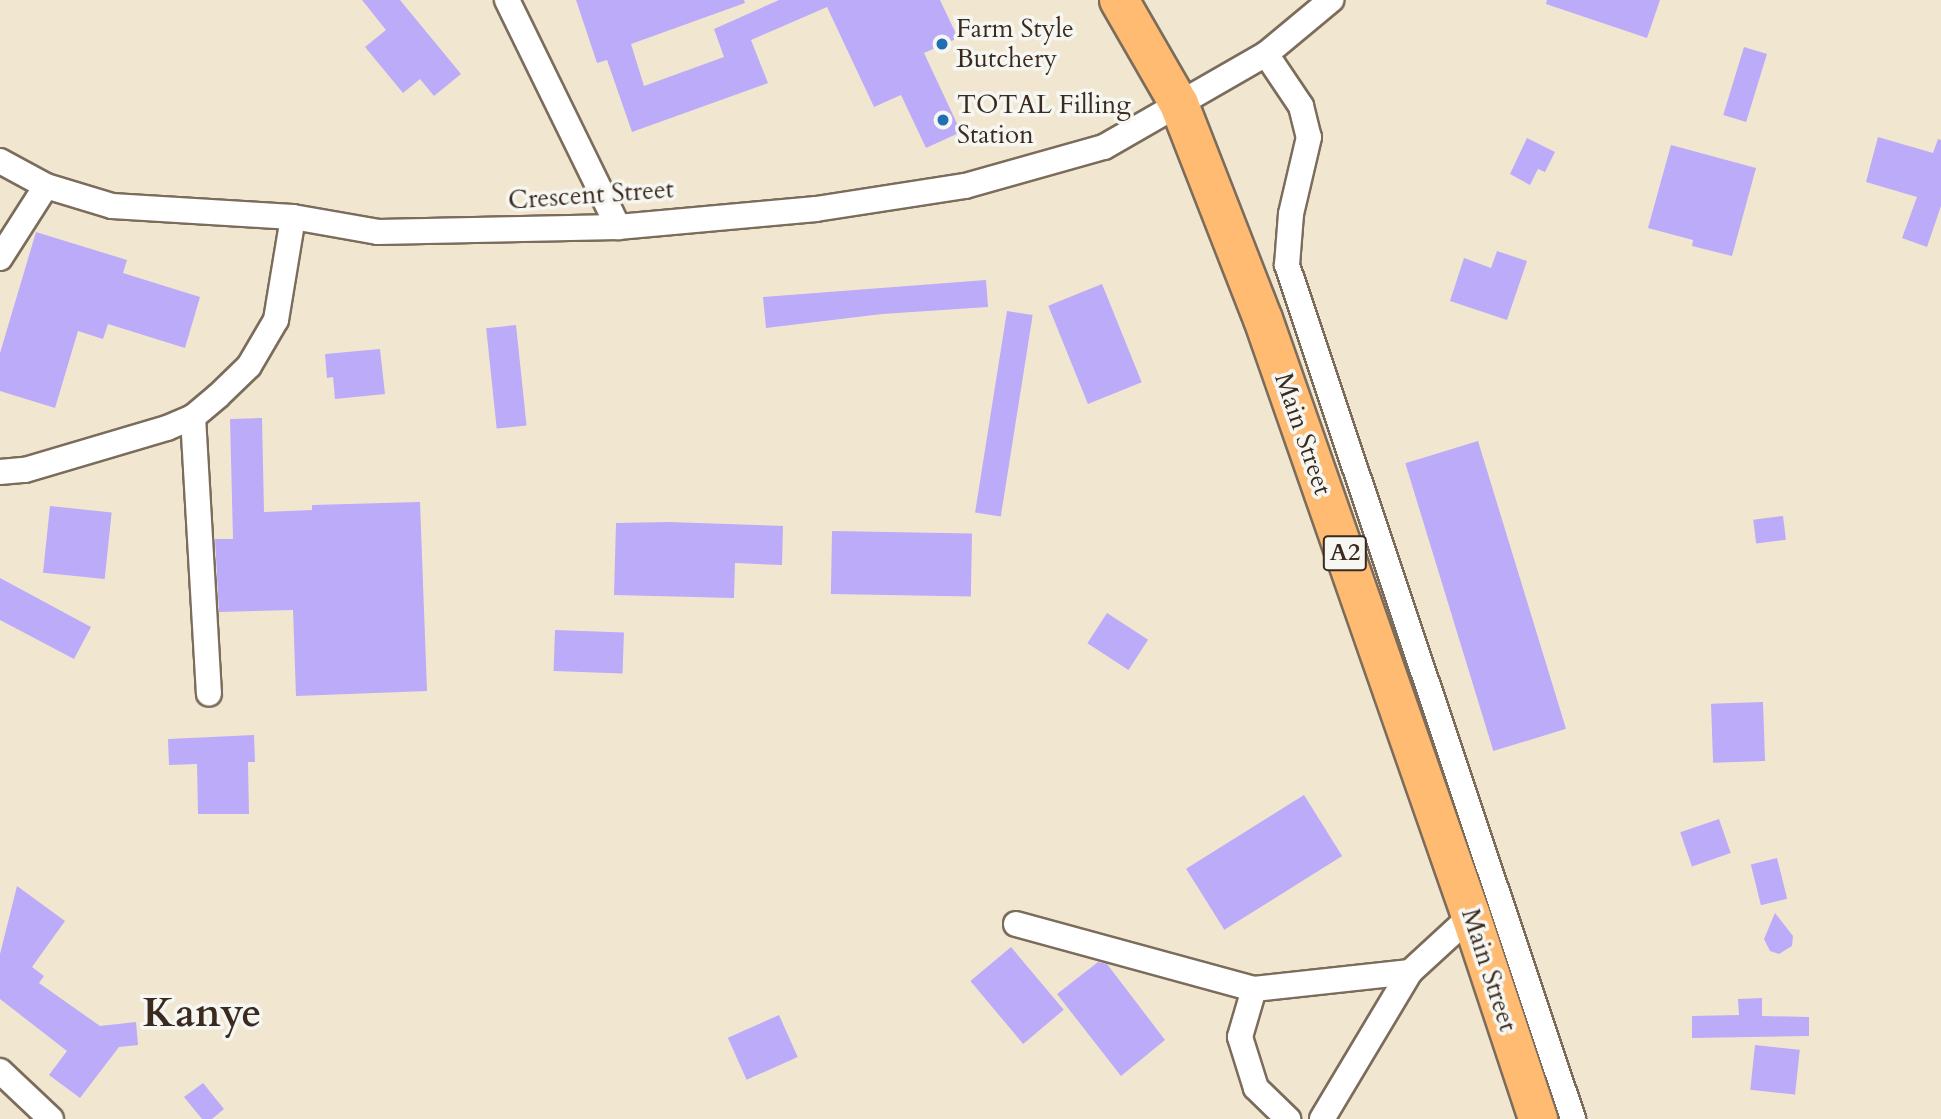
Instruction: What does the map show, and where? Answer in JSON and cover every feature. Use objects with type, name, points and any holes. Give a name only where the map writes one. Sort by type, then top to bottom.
[{"type":"highway","name":"Main Street","points":[[1119,0],[1179,104],[1263,318],[1471,916],[1538,1119]]},
{"type":"street","points":[[508,0],[618,227]]},
{"type":"street","name":"Crescent Street","points":[[0,161],[46,186],[113,206],[293,218],[377,232],[618,227],[816,209],[965,187],[1104,147],[1266,54],[1331,0]]},
{"type":"street","points":[[1266,54],[1301,106],[1310,137],[1291,214],[1287,265],[1573,1119]]},
{"type":"street","points":[[0,258],[46,186]]},
{"type":"street","points":[[0,472],[25,470],[167,428],[193,417],[248,366],[276,320],[293,218]]},
{"type":"street","points":[[193,417],[209,694]]},
{"type":"street","points":[[1322,1119],[1410,972],[1471,916]]},
{"type":"street","points":[[1016,924],[1254,989],[1410,972]]},
{"type":"street","points":[[1254,989],[1240,1037],[1256,1088],[1288,1119]]},
{"type":"street","points":[[0,1071],[51,1119]]},
{"type":"building","points":[[362,0],[400,0],[461,74],[434,96],[420,79],[403,93],[365,47],[386,30]]},
{"type":"building","points":[[576,0],[744,0],[745,3],[631,44],[644,86],[724,57],[714,29],[779,0],[940,0],[958,38],[924,53],[961,132],[926,148],[901,95],[874,107],[827,7],[751,40],[768,83],[632,132],[607,60],[597,63]]},
{"type":"building","points":[[1547,0],[1660,0],[1647,38],[1546,4]]},
{"type":"building","points":[[1744,47],[1767,54],[1746,122],[1723,115]]},
{"type":"building","points":[[1878,137],[1933,153],[1938,139],[1941,140],[1941,206],[1927,247],[1902,238],[1917,197],[1866,182]]},
{"type":"building","points":[[1527,138],[1555,152],[1545,172],[1538,169],[1530,185],[1510,174]]},
{"type":"building","points":[[1671,145],[1756,168],[1732,256],[1692,246],[1693,240],[1648,228]]},
{"type":"building","points":[[36,232],[127,260],[123,273],[200,297],[185,348],[108,324],[103,339],[78,331],[55,408],[0,391],[0,353]]},
{"type":"building","points":[[1497,251],[1527,261],[1507,320],[1450,301],[1464,258],[1491,268]]},
{"type":"building","points":[[986,280],[988,307],[882,314],[766,328],[763,297]]},
{"type":"building","points":[[1102,284],[1142,382],[1088,404],[1048,306]]},
{"type":"building","points":[[1007,311],[1033,315],[1001,517],[975,512]]},
{"type":"building","points":[[516,325],[527,425],[497,429],[486,328]]},
{"type":"building","points":[[380,349],[385,394],[335,399],[333,377],[327,378],[325,354]]},
{"type":"building","points":[[262,418],[264,512],[312,510],[312,505],[420,502],[427,691],[296,696],[293,610],[219,612],[215,539],[233,539],[230,419]]},
{"type":"building","points":[[1478,441],[1566,729],[1493,751],[1405,463]]},
{"type":"building","points":[[50,506],[112,512],[105,579],[43,573]]},
{"type":"building","points":[[1783,516],[1786,540],[1756,543],[1753,520]]},
{"type":"building","points":[[616,523],[783,526],[782,565],[735,563],[734,598],[614,595]]},
{"type":"building","points":[[832,531],[972,533],[971,596],[831,594]]},
{"type":"building","points":[[0,578],[91,627],[74,659],[0,620]]},
{"type":"building","points":[[1107,613],[1148,640],[1128,670],[1087,643]]},
{"type":"building","points":[[555,630],[624,632],[623,673],[554,671]]},
{"type":"building","points":[[1763,702],[1765,761],[1713,763],[1711,704]]},
{"type":"building","points":[[254,735],[255,762],[248,762],[249,814],[198,814],[197,764],[169,765],[168,739]]},
{"type":"building","points":[[1304,795],[1342,856],[1224,930],[1186,869]]},
{"type":"building","points":[[1719,819],[1731,853],[1692,866],[1680,832]]},
{"type":"building","points":[[1777,858],[1787,899],[1761,905],[1751,865]]},
{"type":"building","points":[[17,886],[65,921],[32,967],[44,976],[39,983],[100,1026],[136,1022],[138,1045],[119,1047],[80,1098],[49,1075],[67,1051],[0,999],[0,954]]},
{"type":"building","points":[[1775,913],[1793,936],[1792,946],[1779,954],[1770,951],[1764,939]]},
{"type":"building","points":[[1011,947],[1064,1010],[1023,1044],[970,981]]},
{"type":"building","points":[[1098,962],[1107,964],[1165,1040],[1121,1076],[1057,994]]},
{"type":"building","points":[[1762,998],[1762,1016],[1809,1017],[1809,1036],[1692,1038],[1692,1016],[1739,1015],[1738,999]]},
{"type":"building","points":[[779,1015],[798,1057],[747,1080],[728,1038]]},
{"type":"building","points":[[1755,1045],[1800,1050],[1795,1094],[1750,1090]]},
{"type":"building","points":[[203,1083],[224,1109],[212,1119],[202,1119],[184,1097]]},
{"type":"place","name":"Farm Style Butchery","points":[[942,44]]},
{"type":"place","name":"TOTAL Filling Station","points":[[943,120]]},
{"type":"district","name":"Kanye","points":[[202,1014]]}]
